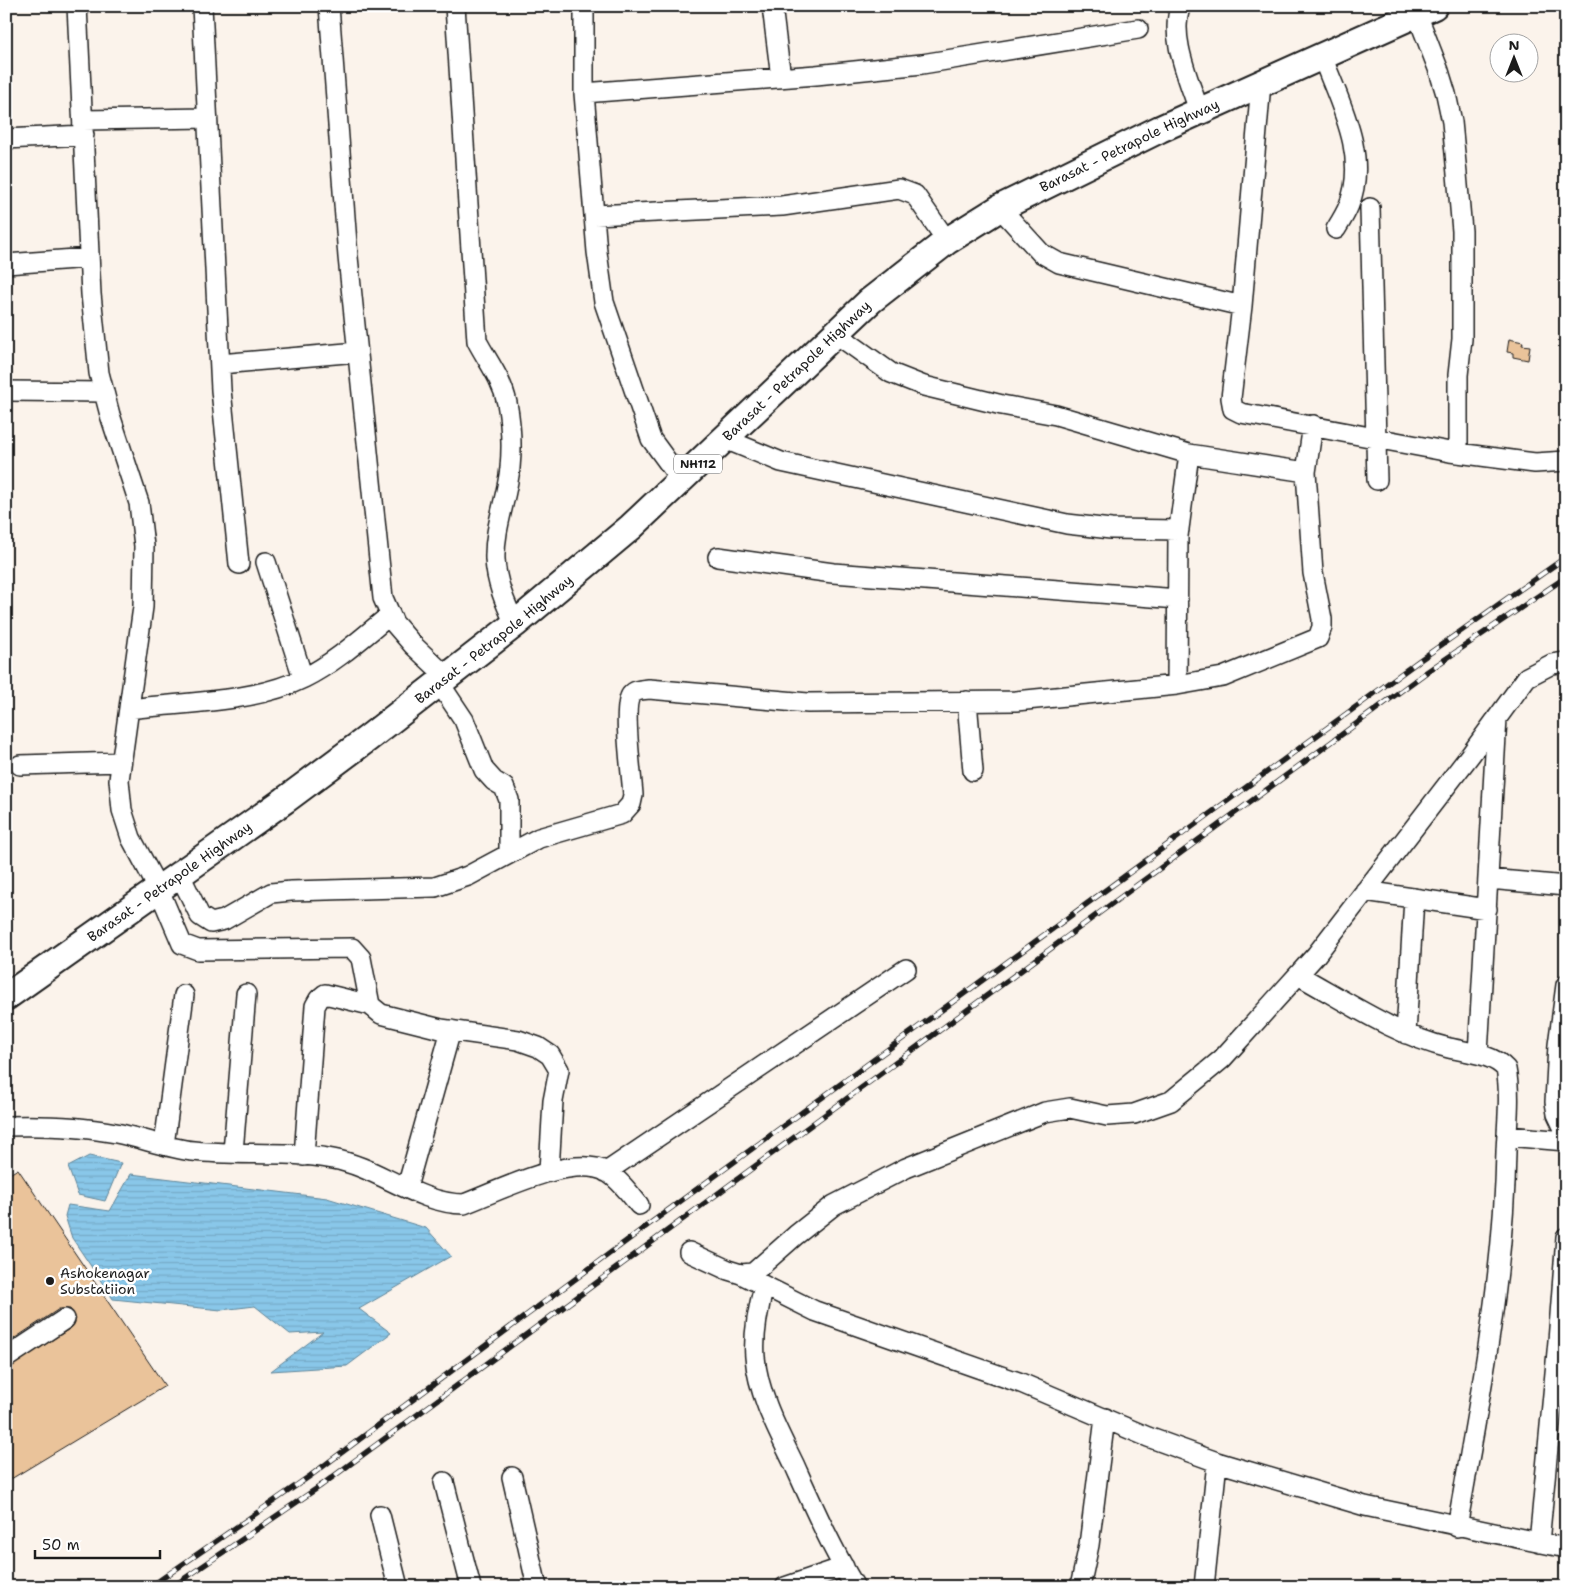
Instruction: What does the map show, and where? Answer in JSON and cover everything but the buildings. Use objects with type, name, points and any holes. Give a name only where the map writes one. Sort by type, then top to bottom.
[{"type":"highway","name":"Barasat - Petrapole Highway","points":[[6,997],[180,875],[444,681],[625,532],[870,301],[947,242],[1000,208],[1199,111],[1426,10]]},
{"type":"street","points":[[77,6],[90,258],[99,373],[139,503],[144,546],[143,607],[119,780],[122,810],[131,838],[159,890],[182,944],[198,950],[352,948],[362,958],[370,1005]]},
{"type":"street","points":[[202,6],[220,364],[239,564]]},
{"type":"street","points":[[329,6],[358,352],[383,598],[394,623],[444,681],[464,720],[484,770],[507,792],[510,800],[509,854]]},
{"type":"street","points":[[455,6],[477,341],[494,368],[507,401],[510,429],[510,468],[498,529],[495,559],[500,593],[515,624]]},
{"type":"street","points":[[584,6],[584,93],[597,252],[604,302],[651,439],[681,480]]},
{"type":"street","points":[[772,6],[782,78]]},
{"type":"street","points":[[1181,6],[1177,18],[1180,49],[1199,111]]},
{"type":"street","points":[[1426,10],[1452,122],[1462,231],[1462,339],[1458,375],[1458,453]]},
{"type":"street","points":[[584,93],[782,78],[922,64],[1138,29]]},
{"type":"street","points":[[1322,56],[1356,150],[1355,180],[1350,204],[1336,229]]},
{"type":"street","points":[[1260,83],[1242,306],[1231,398],[1233,409],[1241,413],[1458,453],[1534,463],[1566,461]]},
{"type":"street","points":[[6,139],[83,128],[207,118]]},
{"type":"street","points":[[595,215],[782,206],[898,188],[915,195],[947,242]]},
{"type":"street","points":[[1000,208],[1042,253],[1059,263],[1242,306]]},
{"type":"street","points":[[1370,208],[1377,480]]},
{"type":"street","points":[[6,264],[90,258]]},
{"type":"street","points":[[835,333],[891,373],[924,386],[1056,415],[1189,454],[1306,472]]},
{"type":"street","points":[[220,364],[358,352]]},
{"type":"street","points":[[6,391],[104,392]]},
{"type":"street","points":[[180,875],[200,916],[211,924],[224,920],[272,894],[291,891],[435,887],[468,876],[539,838],[622,814],[631,804],[634,795],[627,710],[630,696],[636,690],[649,689],[808,703],[1016,701],[1177,685],[1223,677],[1318,638],[1322,627],[1313,573],[1306,472],[1313,425]]},
{"type":"street","points":[[725,439],[781,462],[1067,524],[1111,529],[1179,530]]},
{"type":"street","points":[[1177,685],[1179,530],[1189,454]]},
{"type":"street","points":[[718,557],[833,573],[1178,600]]},
{"type":"street","points":[[266,562],[303,678]]},
{"type":"street","points":[[129,709],[255,694],[303,678],[340,656],[390,615]]},
{"type":"street","points":[[741,1274],[753,1273],[764,1266],[796,1235],[834,1205],[906,1168],[1026,1119],[1045,1112],[1070,1108],[1107,1116],[1134,1114],[1171,1101],[1222,1059],[1298,975],[1365,891],[1527,677],[1552,664],[1566,662]]},
{"type":"street","points":[[967,701],[973,771]]},
{"type":"street","points":[[1478,1054],[1497,718]]},
{"type":"street","points":[[20,765],[121,762]]},
{"type":"street","points":[[1489,879],[1566,886]]},
{"type":"street","points":[[1365,891],[1487,909]]},
{"type":"street","points":[[1406,1034],[1414,898]]},
{"type":"street","points":[[606,1172],[906,969]]},
{"type":"street","points":[[1298,975],[1406,1034],[1430,1043],[1478,1054],[1502,1064],[1506,1068],[1507,1136],[1502,1224],[1493,1310],[1457,1527]]},
{"type":"street","points":[[1566,986],[1558,1045],[1555,1102],[1557,1114],[1566,1133]]},
{"type":"street","points":[[233,1152],[246,994]]},
{"type":"street","points":[[304,1156],[316,1006],[318,999],[325,994],[370,1005],[381,1014],[451,1030],[518,1040],[538,1047],[550,1055],[558,1070],[553,1101],[549,1171]]},
{"type":"street","points":[[164,1145],[184,995]]},
{"type":"street","points":[[407,1187],[451,1030]]},
{"type":"street","points":[[6,1126],[49,1125],[88,1129],[117,1133],[194,1151],[332,1158],[362,1166],[437,1200],[452,1204],[464,1204],[557,1168],[586,1167],[606,1172],[627,1190],[639,1205]]},
{"type":"street","points":[[1507,1136],[1566,1141]]},
{"type":"street","points":[[1539,1543],[1562,1342],[1566,1237]]},
{"type":"street","points":[[689,1252],[706,1261],[741,1274],[815,1311],[1021,1383],[1148,1437],[1217,1462],[1365,1506],[1457,1527],[1566,1548]]},
{"type":"street","points":[[764,1286],[755,1336],[755,1358],[759,1377],[784,1442],[855,1587]]},
{"type":"street","points":[[6,1358],[65,1319]]},
{"type":"street","points":[[1080,1587],[1089,1545],[1105,1418]]},
{"type":"street","points":[[1204,1587],[1217,1462]]},
{"type":"street","points":[[512,1477],[537,1587]]},
{"type":"street","points":[[444,1482],[471,1587]]},
{"type":"street","points":[[380,1515],[398,1587]]},
{"type":"street","points":[[785,1587],[844,1567]]},
{"type":"water","points":[[89,1156],[121,1163],[105,1201],[78,1195],[68,1167]]},
{"type":"water","points":[[131,1174],[327,1198],[426,1228],[451,1256],[359,1309],[391,1333],[347,1366],[271,1371],[323,1332],[290,1334],[255,1306],[221,1310],[113,1299],[72,1238],[65,1216],[68,1205],[110,1211]]},
{"type":"railway","points":[[150,1587],[310,1476],[652,1222],[1420,660],[1566,557]]},
{"type":"railway","points":[[172,1587],[319,1487],[1428,671],[1566,577]]},
{"type":"place","name":"Ashokenagar Substatiion","points":[[50,1281]]}]
